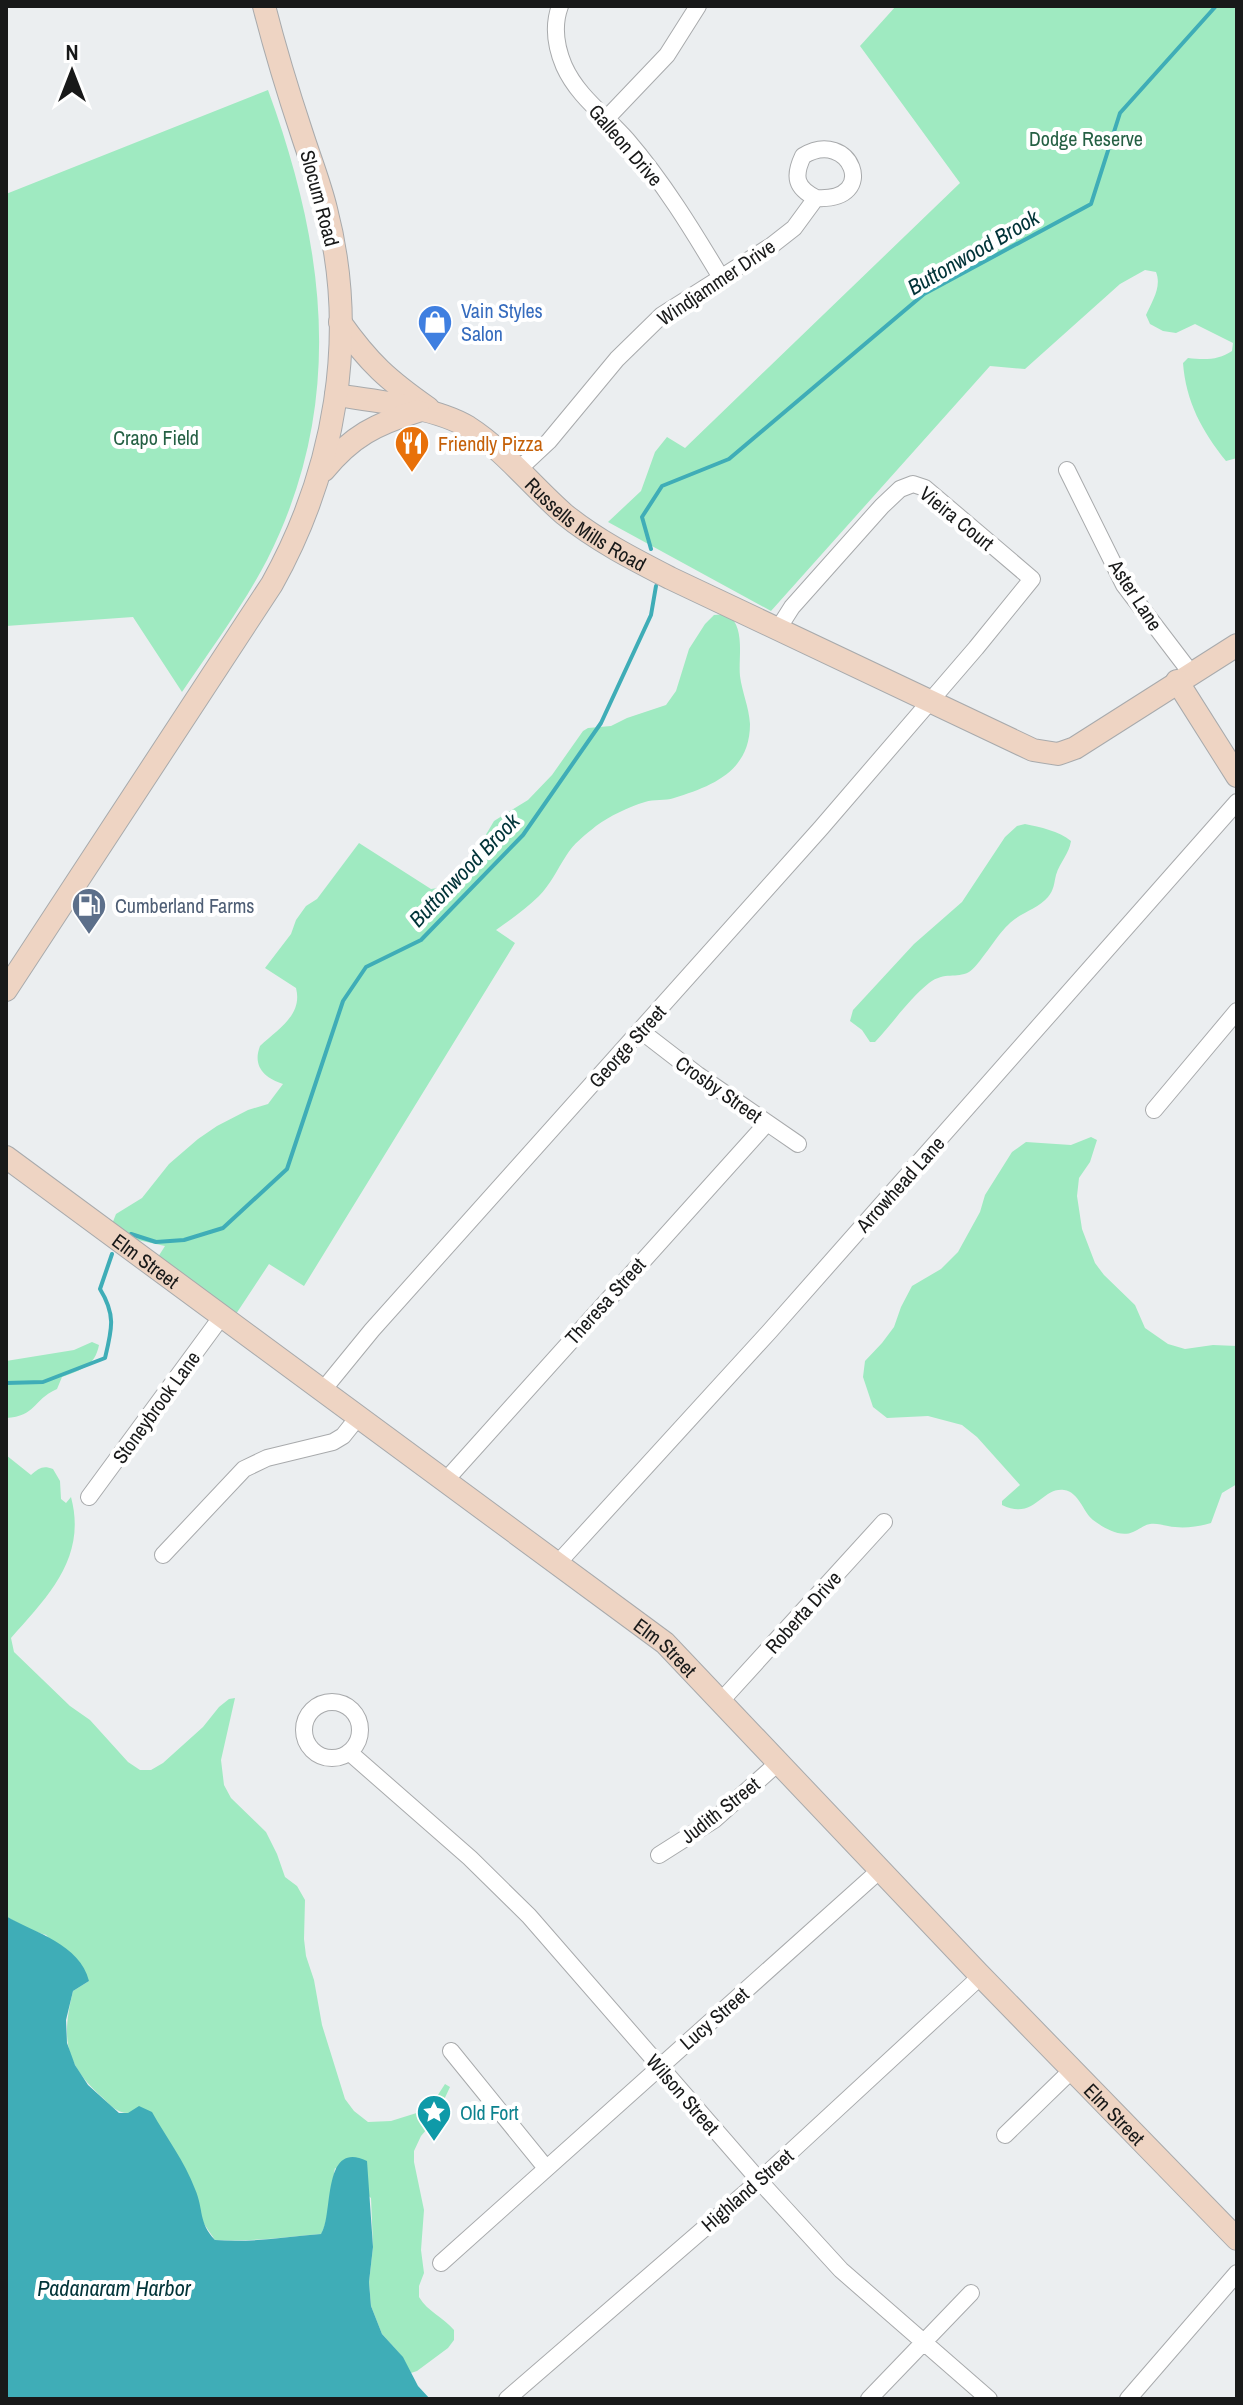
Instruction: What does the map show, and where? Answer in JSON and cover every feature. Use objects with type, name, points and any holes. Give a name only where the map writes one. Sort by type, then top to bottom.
[{"type":"main road","name":"Slocum Road","points":[[264,6],[327,210],[336,261],[340,322],[336,395]]},
{"type":"main road","points":[[340,322],[372,364],[428,412]]},
{"type":"main road","points":[[6,990],[272,584],[299,530],[320,474],[336,395]]},
{"type":"main road","name":"Russells Mills Road","points":[[336,395],[428,412],[468,427],[564,514],[604,542],[670,578],[1040,752],[1058,754],[1075,748],[1237,645]]},
{"type":"main road","points":[[320,474],[340,451],[372,427],[428,412]]},
{"type":"main road","points":[[1184,677],[1237,776]]},
{"type":"main road","name":"Elm Street","points":[[6,1157],[665,1643],[981,1976],[1237,2239]]},
{"type":"street","name":"Galleon Drive","points":[[560,6],[556,38],[564,65],[580,93],[627,140],[685,217],[720,276]]},
{"type":"street","points":[[606,119],[667,55],[698,6]]},
{"type":"street","name":"Windjammer Drive","points":[[518,470],[549,441],[617,359],[662,315],[771,246],[794,228],[816,198]]},
{"type":"street","name":"Aster Lane","points":[[1067,470],[1124,585],[1184,677]]},
{"type":"street","name":"Vieira Court","points":[[778,629],[792,607],[882,506],[900,489],[913,484],[925,488],[1032,579],[929,701]]},
{"type":"street","name":"George Street","points":[[323,1390],[372,1330],[821,828],[929,701]]},
{"type":"street","name":"Arrowhead Lane","points":[[558,1563],[759,1343],[1237,802]]},
{"type":"street","points":[[1154,1110],[1237,1011]]},
{"type":"street","name":"Crosby Street","points":[[641,1031],[698,1075],[798,1144]]},
{"type":"street","name":"Theresa Street","points":[[446,1480],[767,1123]]},
{"type":"street","name":"Stoneybrook Lane","points":[[89,1497],[222,1316]]},
{"type":"street","points":[[163,1555],[244,1469],[267,1458],[333,1442],[343,1436],[359,1416]]},
{"type":"street","name":"Roberta Drive","points":[[721,1701],[884,1522]]},
{"type":"street","name":"Wilson Street","points":[[349,1752],[470,1858],[529,1916],[759,2181],[841,2270],[989,2399]]},
{"type":"street","name":"Judith Street","points":[[659,1855],[714,1820],[779,1762]]},
{"type":"street","name":"Lucy Street","points":[[441,2263],[880,1870]]},
{"type":"street","name":"Highland Street","points":[[507,2399],[759,2181],[981,1976]]},
{"type":"street","points":[[451,2051],[546,2168]]},
{"type":"street","points":[[1005,2135],[1073,2069]]},
{"type":"street","points":[[1128,2399],[1237,2273]]},
{"type":"street","points":[[869,2399],[971,2293]]},
{"type":"green space","name":"Dodge Reserve","points":[[896,6],[1237,6],[1237,458],[1226,461],[1203,427],[1188,391],[1183,363],[1188,358],[1222,356],[1232,351],[1233,343],[1195,324],[1176,333],[1150,324],[1146,315],[1156,294],[1158,278],[1156,272],[1145,270],[1120,284],[1025,369],[990,366],[771,611],[608,522],[641,491],[655,452],[667,437],[685,448],[960,183],[860,46]]},
{"type":"green space","name":"Crapo Field","points":[[268,90],[288,149],[314,267],[319,326],[317,384],[309,443],[292,501],[267,560],[182,692],[133,617],[6,626],[6,194]]},
{"type":"green space","points":[[727,614],[737,626],[739,634],[740,676],[750,724],[744,754],[727,774],[715,782],[674,798],[639,804],[596,826],[572,848],[539,896],[496,930],[515,943],[304,1286],[269,1264],[236,1314],[158,1257],[165,1246],[133,1239],[112,1224],[116,1214],[142,1198],[169,1164],[198,1139],[248,1110],[268,1104],[283,1084],[262,1071],[258,1053],[260,1046],[292,1014],[296,1006],[296,988],[265,968],[291,934],[306,906],[317,899],[359,843],[431,889],[444,887],[471,860],[494,821],[528,800],[552,775],[583,731],[611,726],[666,705],[676,691],[689,649],[705,624],[714,615]]},
{"type":"green space","points":[[1025,824],[1055,832],[1071,841],[1050,894],[1008,925],[973,969],[929,983],[875,1042],[870,1042],[862,1030],[850,1021],[853,1010],[914,944],[962,902],[1005,837],[1017,826]]},
{"type":"green space","points":[[1091,1137],[1097,1140],[1090,1162],[1079,1178],[1077,1196],[1082,1229],[1095,1263],[1135,1305],[1145,1328],[1168,1344],[1185,1349],[1237,1346],[1237,1484],[1222,1493],[1211,1523],[1184,1527],[1152,1524],[1128,1534],[1118,1533],[1093,1520],[1077,1498],[1064,1490],[1049,1493],[1022,1509],[1002,1505],[1002,1501],[1020,1485],[977,1437],[962,1425],[928,1416],[887,1418],[873,1407],[863,1377],[865,1361],[894,1327],[912,1286],[941,1269],[958,1252],[980,1212],[985,1195],[1012,1152],[1026,1142],[1071,1145]]},
{"type":"green space","points":[[92,1342],[99,1345],[91,1363],[62,1377],[57,1389],[29,1411],[6,1418],[6,1361],[74,1350]]},
{"type":"green space","points":[[6,1455],[31,1475],[41,1468],[53,1469],[60,1481],[61,1499],[66,1503],[71,1497],[75,1519],[69,1557],[51,1590],[11,1638],[14,1652],[140,1770],[151,1770],[163,1763],[203,1727],[219,1707],[235,1698],[221,1760],[224,1785],[231,1798],[266,1832],[285,1877],[297,1886],[305,1900],[306,1956],[322,2025],[345,2099],[368,2122],[391,2121],[423,2111],[432,2104],[445,2084],[450,2087],[434,2121],[421,2136],[414,2151],[414,2162],[424,2210],[421,2250],[424,2273],[419,2297],[454,2330],[454,2340],[417,2371],[411,2373],[400,2354],[382,2334],[371,2306],[371,2198],[335,2168],[328,2213],[321,2234],[215,2240],[202,2221],[198,2206],[128,2113],[109,2104],[90,2086],[74,2062],[67,2037],[69,2008],[73,1991],[89,1981],[46,1935],[27,1929],[6,1916]]},
{"type":"water","name":"Padanaram Harbor","points":[[6,1916],[55,1941],[84,1968],[89,1981],[73,1991],[66,2020],[67,2043],[75,2065],[88,2085],[119,2113],[128,2113],[139,2106],[152,2112],[186,2169],[198,2196],[206,2227],[215,2240],[321,2234],[336,2170],[342,2161],[352,2157],[367,2161],[373,2247],[369,2282],[371,2306],[382,2334],[403,2357],[418,2386],[430,2399],[6,2399]]},
{"type":"waterway","name":"Buttonwood Brook","points":[[651,549],[642,517],[662,486],[729,459],[924,294],[1091,204],[1120,113],[1216,6]]},
{"type":"waterway","name":"Buttonwood Brook","points":[[131,1234],[156,1242],[184,1240],[223,1228],[287,1169],[343,1001],[366,967],[421,940],[523,835],[601,723],[651,615],[656,586]]},
{"type":"waterway","name":"Buttonwood Brook","points":[[6,1383],[43,1382],[105,1358],[111,1322],[109,1307],[100,1289],[112,1254]]},
{"type":"place","name":"Vain Styles Salon","points":[[435,353]]},
{"type":"place","name":"Friendly Pizza","points":[[412,474]]},
{"type":"place","name":"Cumberland Farms","points":[[89,936]]},
{"type":"place","name":"Old Fort","points":[[434,2143]]}]
